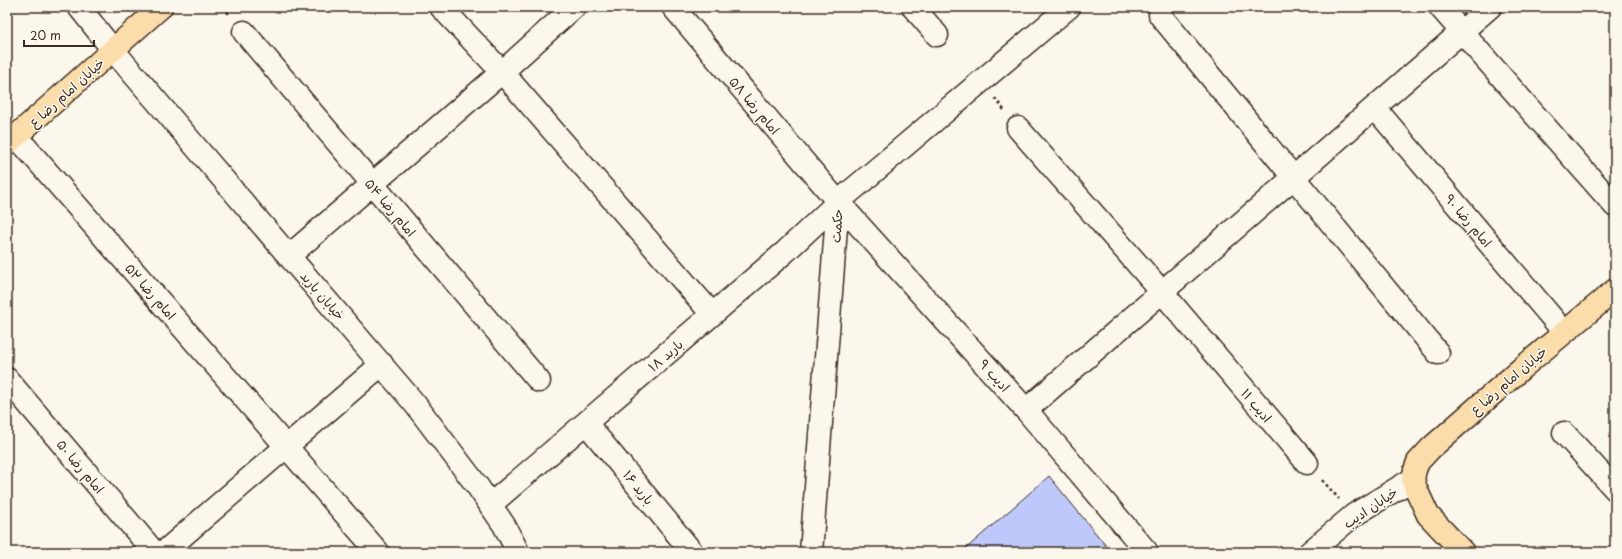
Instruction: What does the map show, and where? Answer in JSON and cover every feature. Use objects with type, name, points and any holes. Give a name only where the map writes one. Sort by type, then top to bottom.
[{"type":"main road","name":"خیابان امام رضا ع","points":[[12,140],[161,7]]},
{"type":"main road","name":"خیابان امام رضا ع","points":[[1414,479],[1418,462],[1430,448],[1615,290]]},
{"type":"main road","points":[[1414,479],[1428,515],[1463,552]]},
{"type":"street","name":"خیابان باربد","points":[[79,7],[113,50],[415,404],[478,487],[504,525],[518,552]]},
{"type":"street","points":[[441,7],[502,72],[712,314]]},
{"type":"street","points":[[289,256],[502,72],[574,7]]},
{"type":"street","name":"امام رضا ۵۸","points":[[673,7],[838,202]]},
{"type":"street","points":[[913,7],[937,36]]},
{"type":"street","name":"حکمت","points":[[811,552],[838,202],[1069,7]]},
{"type":"street","points":[[1440,7],[1615,206]]},
{"type":"street","points":[[1026,410],[1490,7]]},
{"type":"street","points":[[1160,15],[1438,353]]},
{"type":"street","name":"امام رضا ۵۴","points":[[244,32],[539,381]]},
{"type":"street","name":"امام رضا ۹۰","points":[[1375,108],[1564,332]]},
{"type":"street","name":"ادیب ۱۱","points":[[1018,128],[1162,292],[1307,464]]},
{"type":"street","name":"امام رضا ۵۲","points":[[12,140],[286,446],[378,552]]},
{"type":"street","name":"باربد ۱۸","points":[[490,505],[785,252],[838,202]]},
{"type":"street","name":"ادیب ۹","points":[[838,202],[1026,410],[1147,552]]},
{"type":"street","points":[[164,552],[382,364]]},
{"type":"street","name":"امام رضا ۵۰","points":[[7,379],[154,552]]},
{"type":"street","name":"باربد ۱۶","points":[[586,423],[692,552]]},
{"type":"street","points":[[1564,434],[1615,490]]},
{"type":"street","name":"خیابان ادیب","points":[[1310,552],[1354,515],[1414,479]]},
{"type":"path","points":[[983,81],[1018,128]]},
{"type":"path","points":[[1307,464],[1354,515]]},
{"type":"building","points":[[1049,476],[1111,552],[962,552]]}]
